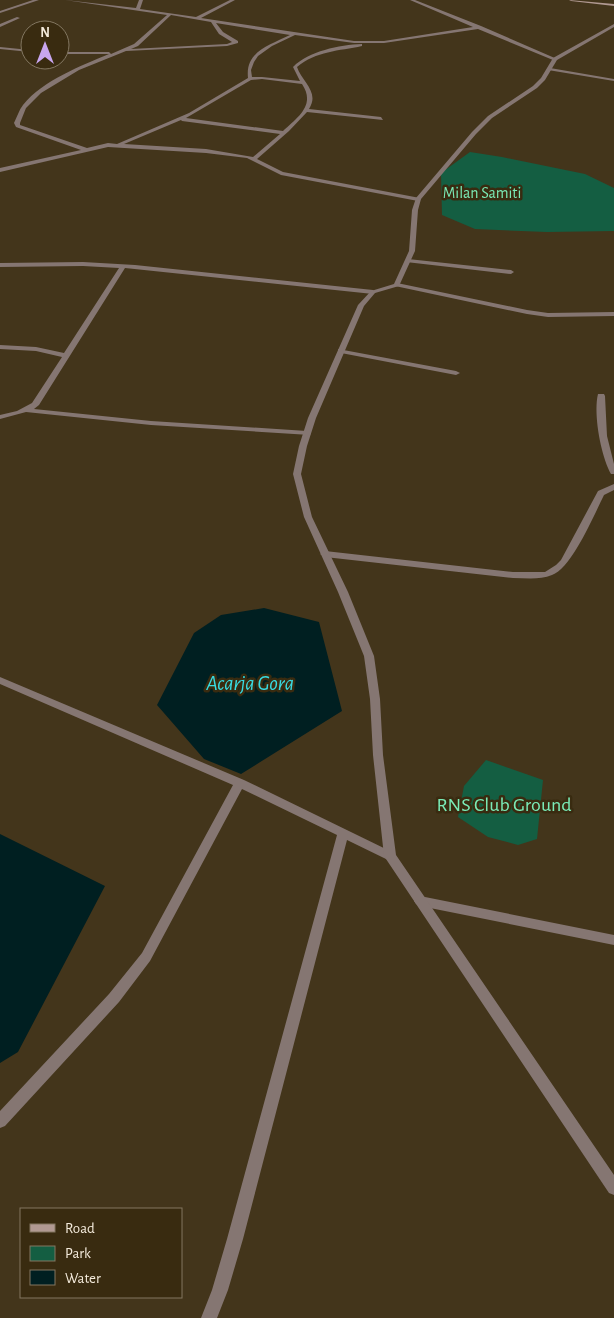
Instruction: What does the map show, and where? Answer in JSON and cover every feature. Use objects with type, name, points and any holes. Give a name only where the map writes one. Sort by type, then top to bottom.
[{"type":"main road","points":[[571,0],[614,5]]},
{"type":"street","points":[[0,12],[38,0]]},
{"type":"street","points":[[67,0],[296,34],[370,42]]},
{"type":"street","points":[[137,10],[141,0]]},
{"type":"street","points":[[197,18],[233,0]]},
{"type":"street","points":[[412,0],[555,59]]},
{"type":"street","points":[[220,1],[227,3]]},
{"type":"street","points":[[86,150],[25,130],[16,123],[24,107],[39,92],[67,75],[136,45],[170,14]]},
{"type":"street","points":[[0,26],[18,18]]},
{"type":"street","points":[[124,50],[227,45],[236,42],[221,33],[212,21]]},
{"type":"street","points":[[397,285],[412,251],[414,210],[418,199],[474,132],[490,117],[535,87],[543,79],[555,59],[614,25]]},
{"type":"street","points":[[253,160],[307,110],[312,99],[304,83],[296,74],[295,67],[301,61],[321,53],[370,42],[480,27]]},
{"type":"street","points":[[250,78],[248,66],[253,58],[296,34]]},
{"type":"street","points":[[0,48],[20,50]]},
{"type":"street","points":[[70,53],[115,53]]},
{"type":"street","points":[[550,69],[614,80]]},
{"type":"street","points":[[119,145],[182,118],[228,94],[250,78],[304,83]]},
{"type":"street","points":[[307,110],[381,119]]},
{"type":"street","points":[[182,118],[283,133]]},
{"type":"street","points":[[0,170],[86,150],[119,145],[168,150],[206,150],[253,160],[281,173],[418,199]]},
{"type":"street","points":[[408,261],[511,272]]},
{"type":"street","points":[[0,265],[53,263],[122,266],[373,292],[397,285],[548,315],[614,314]]},
{"type":"street","points":[[0,417],[35,405],[122,266]]},
{"type":"street","points":[[373,292],[361,305],[341,351],[307,433],[297,474],[308,517],[343,592],[368,656],[375,699],[378,755],[390,856],[614,1188]]},
{"type":"street","points":[[0,347],[36,349],[66,356]]},
{"type":"street","points":[[341,351],[456,372]]},
{"type":"street","points":[[601,396],[604,444],[609,463],[614,472]]},
{"type":"street","points":[[25,410],[150,423],[307,433]]},
{"type":"street","points":[[325,554],[513,575],[544,576],[558,570],[565,561],[601,493],[614,487]]},
{"type":"street","points":[[0,680],[240,783],[390,856]]},
{"type":"street","points":[[0,1121],[114,998],[146,956],[240,783]]},
{"type":"street","points":[[209,1318],[220,1290],[235,1239],[343,833]]},
{"type":"street","points":[[420,901],[614,940]]},
{"type":"green space","name":"Milan Samiti","points":[[470,152],[585,174],[614,188],[614,231],[547,232],[475,229],[442,215],[441,173]]},
{"type":"green space","name":"RNS Club Ground","points":[[486,760],[543,780],[537,839],[518,845],[488,837],[458,817],[464,786]]},
{"type":"water","name":"Acarja Gora","points":[[264,608],[319,622],[342,711],[241,774],[204,759],[157,705],[194,633],[221,615]]},
{"type":"water","points":[[0,834],[105,886],[18,1052],[0,1063]]}]
